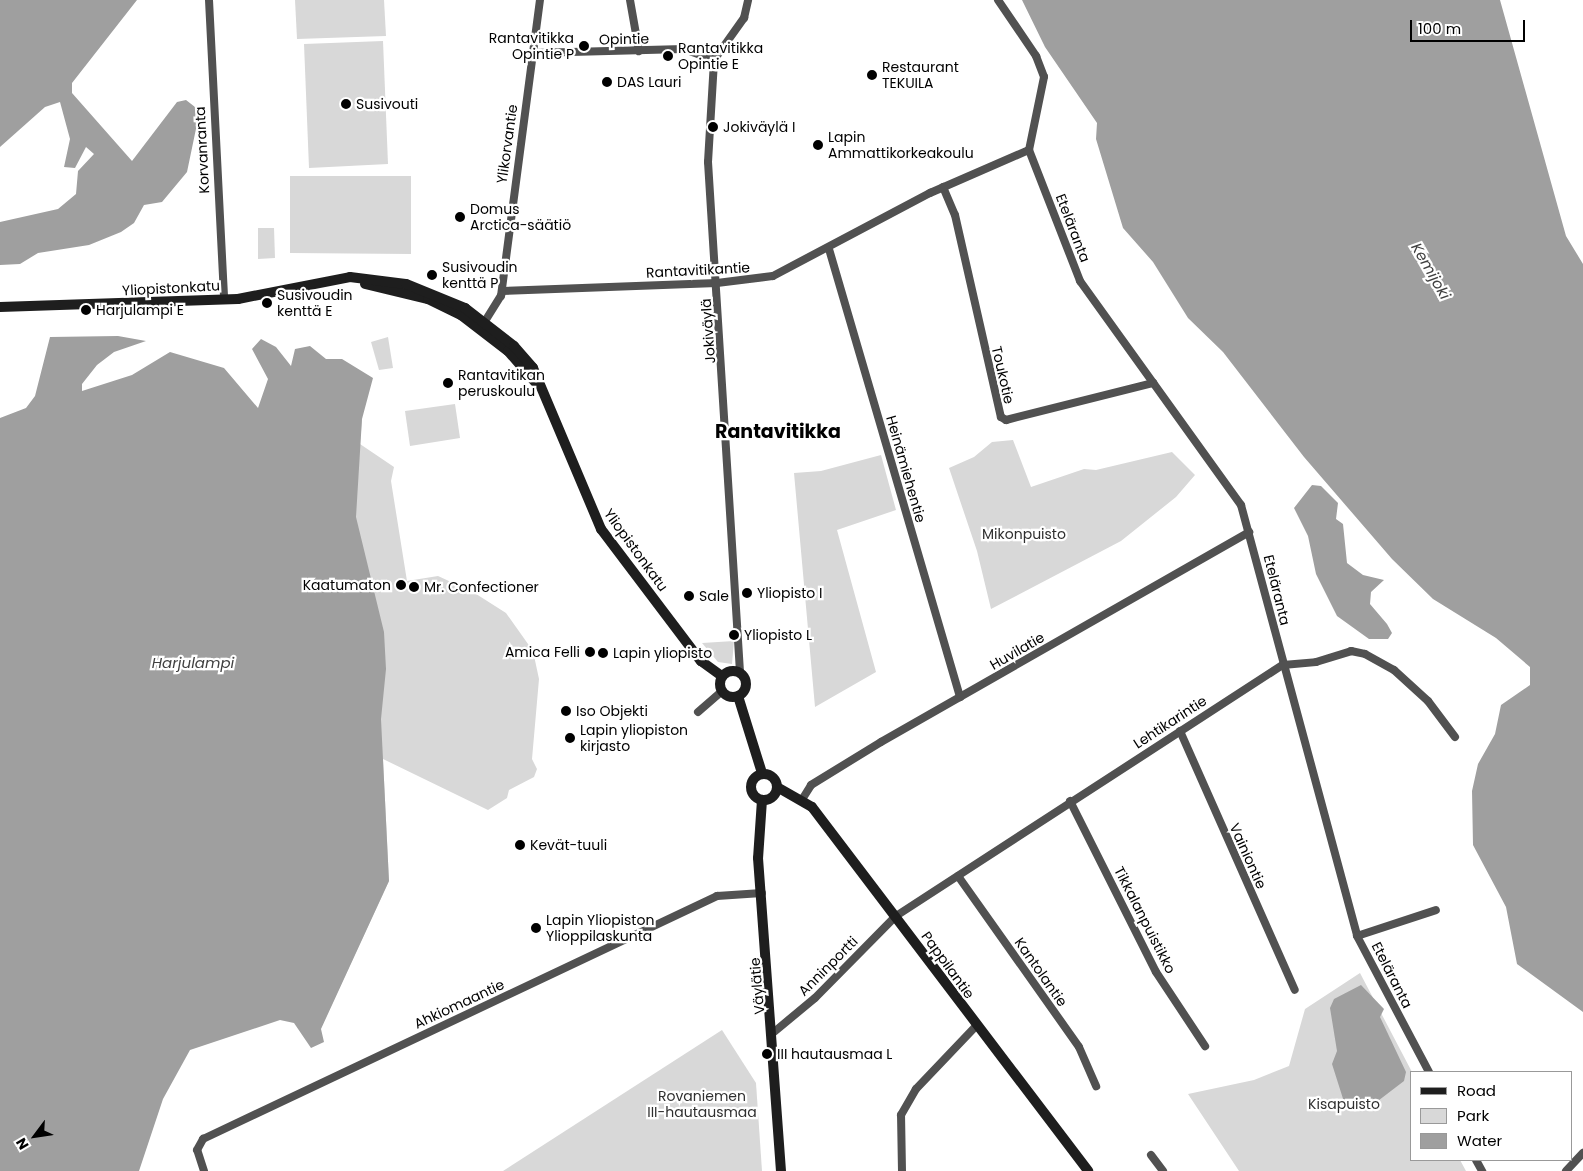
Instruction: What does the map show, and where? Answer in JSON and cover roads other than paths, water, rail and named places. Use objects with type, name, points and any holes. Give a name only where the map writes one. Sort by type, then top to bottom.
[{"type":"street","name":"Korvanranta","points":[[209,0],[224,298]]},
{"type":"street","name":"Ylikorvantie","points":[[502,291],[540,0]]},
{"type":"street","points":[[630,0],[639,51]]},
{"type":"street","points":[[714,60],[744,18],[748,0]]},
{"type":"street","points":[[998,0],[1036,56],[1044,77],[1029,150]]},
{"type":"street","name":"Opintie","points":[[533,53],[690,50],[714,60]]},
{"type":"street","name":"Jokiväylä","points":[[714,60],[708,162],[740,672]]},
{"type":"street","name":"Rantavitikantie","points":[[502,291],[717,283],[774,276],[829,249],[943,187],[1029,150]]},
{"type":"street","name":"Eteläranta","points":[[1029,150],[1080,282],[1236,495],[1249,532],[1283,665],[1358,936],[1428,1071]]},
{"type":"street","name":"Toukotie","points":[[943,187],[954,215],[1000,417],[1006,420],[1153,383]]},
{"type":"street","name":"Heinämiehentie","points":[[829,249],[960,697]]},
{"type":"street","name":"Yliopistonkatu","points":[[0,308],[224,298],[342,281],[350,277],[406,284],[432,291],[483,325],[545,393],[584,496],[601,529],[701,661],[722,676]]},
{"type":"street","points":[[483,325],[502,291]]},
{"type":"street","name":"Huvilatie","points":[[803,798],[811,785],[960,697],[1249,532]]},
{"type":"street","name":"Lehtikarintie","points":[[896,916],[1070,801],[1283,665],[1316,662],[1351,651],[1365,654],[1394,670],[1428,702],[1456,737]]},
{"type":"street","points":[[698,712],[722,691],[722,676],[732,670],[740,672],[747,683],[738,696]]},
{"type":"street","points":[[722,691],[738,696]]},
{"type":"street","points":[[738,696],[762,773]]},
{"type":"street","name":"Vainiontie","points":[[1180,731],[1295,990]]},
{"type":"street","points":[[762,773],[771,775],[777,787],[771,798],[762,800],[752,793],[750,785],[762,773]]},
{"type":"street","name":"Pappilantie","points":[[777,787],[803,798],[896,916],[975,1027],[1088,1171]]},
{"type":"street","name":"Väylätie","points":[[762,800],[758,822],[774,1032],[781,1171]]},
{"type":"street","name":"Tikkalanpuistikko","points":[[1070,801],[1156,972],[1206,1046]]},
{"type":"street","name":"Kantolantie","points":[[958,876],[1079,1047],[1096,1086]]},
{"type":"street","name":"Ahkiomaantie","points":[[204,1171],[196,1150],[202,1139],[717,896],[762,893]]},
{"type":"street","points":[[1358,936],[1436,910]]},
{"type":"street","name":"Anninportti","points":[[774,1032],[816,998],[896,916]]},
{"type":"street","points":[[902,1171],[901,1115],[916,1089],[975,1027]]},
{"type":"street","points":[[1566,1171],[1583,1153]]},
{"type":"street","points":[[1151,1155],[1163,1171]]},
{"type":"water","points":[[0,0],[137,0],[72,83],[72,93],[132,161],[177,102],[186,100],[195,107],[197,124],[187,172],[162,202],[144,205],[134,223],[121,232],[89,245],[38,253],[20,264],[0,265],[0,222],[58,209],[76,194],[78,171],[94,154],[86,147],[75,168],[64,167],[70,139],[60,102],[45,107],[0,147]]},
{"type":"water","name":"Kemijoki","points":[[1022,0],[1500,0],[1566,236],[1583,264],[1583,1012],[1517,964],[1506,907],[1473,845],[1472,791],[1478,764],[1495,734],[1501,705],[1530,685],[1530,667],[1496,638],[1433,599],[1392,559],[1304,457],[1223,352],[1188,318],[1153,262],[1123,228],[1096,139],[1097,123],[1045,47]]},
{"type":"water","name":"Harjulampi","points":[[118,336],[146,341],[114,352],[97,365],[82,384],[82,391],[132,375],[170,352],[224,368],[258,408],[268,379],[252,349],[261,339],[276,347],[291,366],[295,349],[310,346],[326,359],[342,359],[373,378],[362,419],[356,517],[384,632],[386,669],[381,719],[389,881],[321,1029],[324,1042],[311,1048],[294,1023],[280,1020],[190,1050],[163,1099],[139,1171],[0,1171],[0,418],[26,408],[35,396],[50,337]]},
{"type":"water","points":[[1312,485],[1321,486],[1338,503],[1336,519],[1343,524],[1347,563],[1363,575],[1384,580],[1371,592],[1370,604],[1392,633],[1388,639],[1369,639],[1337,616],[1316,574],[1308,536],[1294,508]]},
{"type":"water","points":[[1361,985],[1384,1009],[1380,1017],[1406,1072],[1404,1081],[1370,1107],[1345,1105],[1332,1064],[1337,1051],[1330,1008],[1334,999]]},
{"type":"place","name":"Rantavitikka Opintie P","points":[[584,46]]},
{"type":"place","name":"Rantavitikka Opintie E","points":[[668,56]]},
{"type":"place","name":"Restaurant TEKUILA","points":[[872,75]]},
{"type":"place","name":"DAS Lauri","points":[[607,82]]},
{"type":"place","name":"Susivouti","points":[[346,104]]},
{"type":"place","name":"Jokiväylä I","points":[[713,127]]},
{"type":"place","name":"Lapin Ammattikorkeakoulu","points":[[818,145]]},
{"type":"place","name":"Domus Arctica-säätiö","points":[[460,217]]},
{"type":"place","name":"Susivoudin kenttä P","points":[[432,275]]},
{"type":"place","name":"Susivoudin kenttä E","points":[[267,303]]},
{"type":"place","name":"Harjulampi E","points":[[86,310]]},
{"type":"place","name":"Rantavitikan peruskoulu","points":[[448,383]]},
{"type":"place","name":"Kaatumaton","points":[[401,585]]},
{"type":"place","name":"Mr. Confectioner","points":[[414,587]]},
{"type":"place","name":"Yliopisto I","points":[[747,593]]},
{"type":"place","name":"Sale","points":[[689,596]]},
{"type":"place","name":"Yliopisto L","points":[[734,635]]},
{"type":"place","name":"Amica Felli","points":[[590,652]]},
{"type":"place","name":"Lapin yliopisto","points":[[603,653]]},
{"type":"place","name":"Iso Objekti","points":[[566,711]]},
{"type":"place","name":"Lapin yliopiston kirjasto","points":[[570,738]]},
{"type":"place","name":"Kevät-tuuli","points":[[520,845]]},
{"type":"place","name":"Lapin Yliopiston Ylioppilaskunta","points":[[536,928]]},
{"type":"place","name":"III hautausmaa L","points":[[767,1054]]},
{"type":"district","name":"Rantavitikka","points":[[778,432]]},
{"type":"park label","name":"Mikonpuisto","points":[[1024,534]]},
{"type":"park label","name":"Rovaniemen III-hautausmaa","points":[[702,1104]]},
{"type":"park label","name":"Kisapuisto","points":[[1344,1104]]}]
